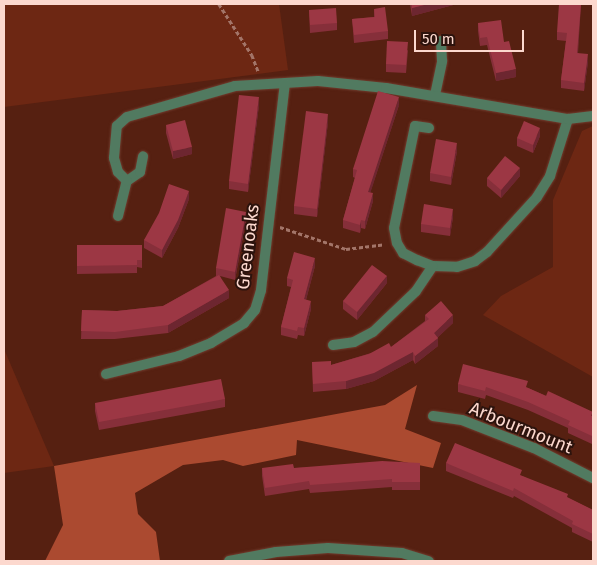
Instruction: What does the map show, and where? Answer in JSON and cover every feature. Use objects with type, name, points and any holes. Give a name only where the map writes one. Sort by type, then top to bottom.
[{"type":"street","points":[[435,95],[442,61],[441,41]]},
{"type":"street","points":[[127,181],[118,172],[113,140],[117,126],[127,117],[235,86],[318,81],[435,95],[568,118],[593,116]]},
{"type":"street","name":"Greenoaks","points":[[106,374],[179,356],[211,343],[244,323],[255,310],[260,290],[285,83]]},
{"type":"street","points":[[429,128],[415,126],[394,228],[396,243],[403,253],[433,266],[458,267],[475,261],[501,240],[550,176],[568,118]]},
{"type":"street","points":[[118,216],[127,181],[140,172],[143,156]]},
{"type":"street","points":[[333,345],[354,342],[373,332],[409,298],[433,266]]},
{"type":"street","name":"Arbourmount","points":[[433,416],[462,420],[534,448],[593,478]]},
{"type":"street","points":[[229,561],[276,552],[328,548],[402,553],[430,561]]},
{"type":"path","points":[[219,4],[252,55],[260,84]]},
{"type":"path","points":[[267,223],[346,250],[396,243]]},
{"type":"shaded area","points":[[4,4],[279,4],[288,70],[4,107]]},
{"type":"shaded area","points":[[593,126],[593,377],[483,315],[501,296],[553,267],[553,200],[582,131]]},
{"type":"shaded area","points":[[4,349],[54,466],[4,473]]},
{"type":"shaded area","points":[[417,385],[405,429],[441,443],[433,468],[297,440],[296,455],[243,466],[223,460],[183,465],[135,493],[138,514],[156,532],[160,561],[45,561],[63,525],[54,466],[385,405]]},
{"type":"building","points":[[412,4],[428,4],[412,8]]},
{"type":"building","points":[[559,4],[581,4],[577,53],[588,54],[584,83],[561,80],[567,33],[557,32]]},
{"type":"building","points":[[385,7],[388,31],[354,35],[352,19],[375,17],[374,9]]},
{"type":"building","points":[[336,8],[337,23],[310,25],[309,10]]},
{"type":"building","points":[[501,20],[504,42],[509,41],[516,69],[496,73],[487,37],[480,38],[478,23]]},
{"type":"building","points":[[387,41],[408,42],[406,65],[386,64]]},
{"type":"building","points":[[378,91],[399,97],[368,192],[373,193],[365,221],[361,220],[360,225],[343,220],[357,170],[353,169]]},
{"type":"building","points":[[239,95],[259,97],[248,184],[229,181]]},
{"type":"building","points":[[306,111],[328,114],[317,209],[294,206]]},
{"type":"building","points":[[185,120],[192,147],[173,151],[166,125]]},
{"type":"building","points":[[524,121],[540,128],[533,145],[517,138]]},
{"type":"building","points":[[436,139],[457,143],[451,177],[430,173]]},
{"type":"building","points":[[505,156],[520,168],[501,190],[487,178]]},
{"type":"building","points":[[169,184],[189,191],[178,220],[162,250],[144,240],[159,213]]},
{"type":"building","points":[[424,204],[453,209],[450,228],[421,224]]},
{"type":"building","points":[[226,208],[246,212],[235,272],[216,268]]},
{"type":"building","points":[[77,245],[142,245],[142,260],[137,260],[137,265],[77,266]]},
{"type":"building","points":[[294,252],[315,258],[304,299],[311,301],[304,328],[298,327],[297,331],[281,327],[293,280],[287,278]]},
{"type":"building","points":[[372,265],[387,276],[357,312],[343,301]]},
{"type":"building","points":[[219,275],[229,290],[168,325],[115,332],[81,331],[82,310],[117,311],[163,306]]},
{"type":"building","points":[[441,301],[453,315],[434,333],[438,338],[415,356],[413,352],[374,373],[346,381],[313,384],[312,362],[331,361],[331,365],[369,354],[389,343],[391,347],[429,319],[425,315]]},
{"type":"building","points":[[463,364],[528,381],[526,387],[546,396],[548,391],[593,412],[591,416],[593,416],[592,436],[568,425],[570,421],[528,402],[486,387],[485,391],[458,384]]},
{"type":"building","points":[[221,379],[225,399],[99,422],[95,403]]},
{"type":"building","points":[[455,443],[522,470],[520,475],[568,494],[567,497],[593,510],[593,534],[572,524],[573,521],[514,488],[513,491],[446,463]]},
{"type":"building","points":[[382,461],[420,463],[420,482],[392,482],[392,479],[310,485],[309,481],[265,488],[262,468],[293,464],[294,468]]}]
